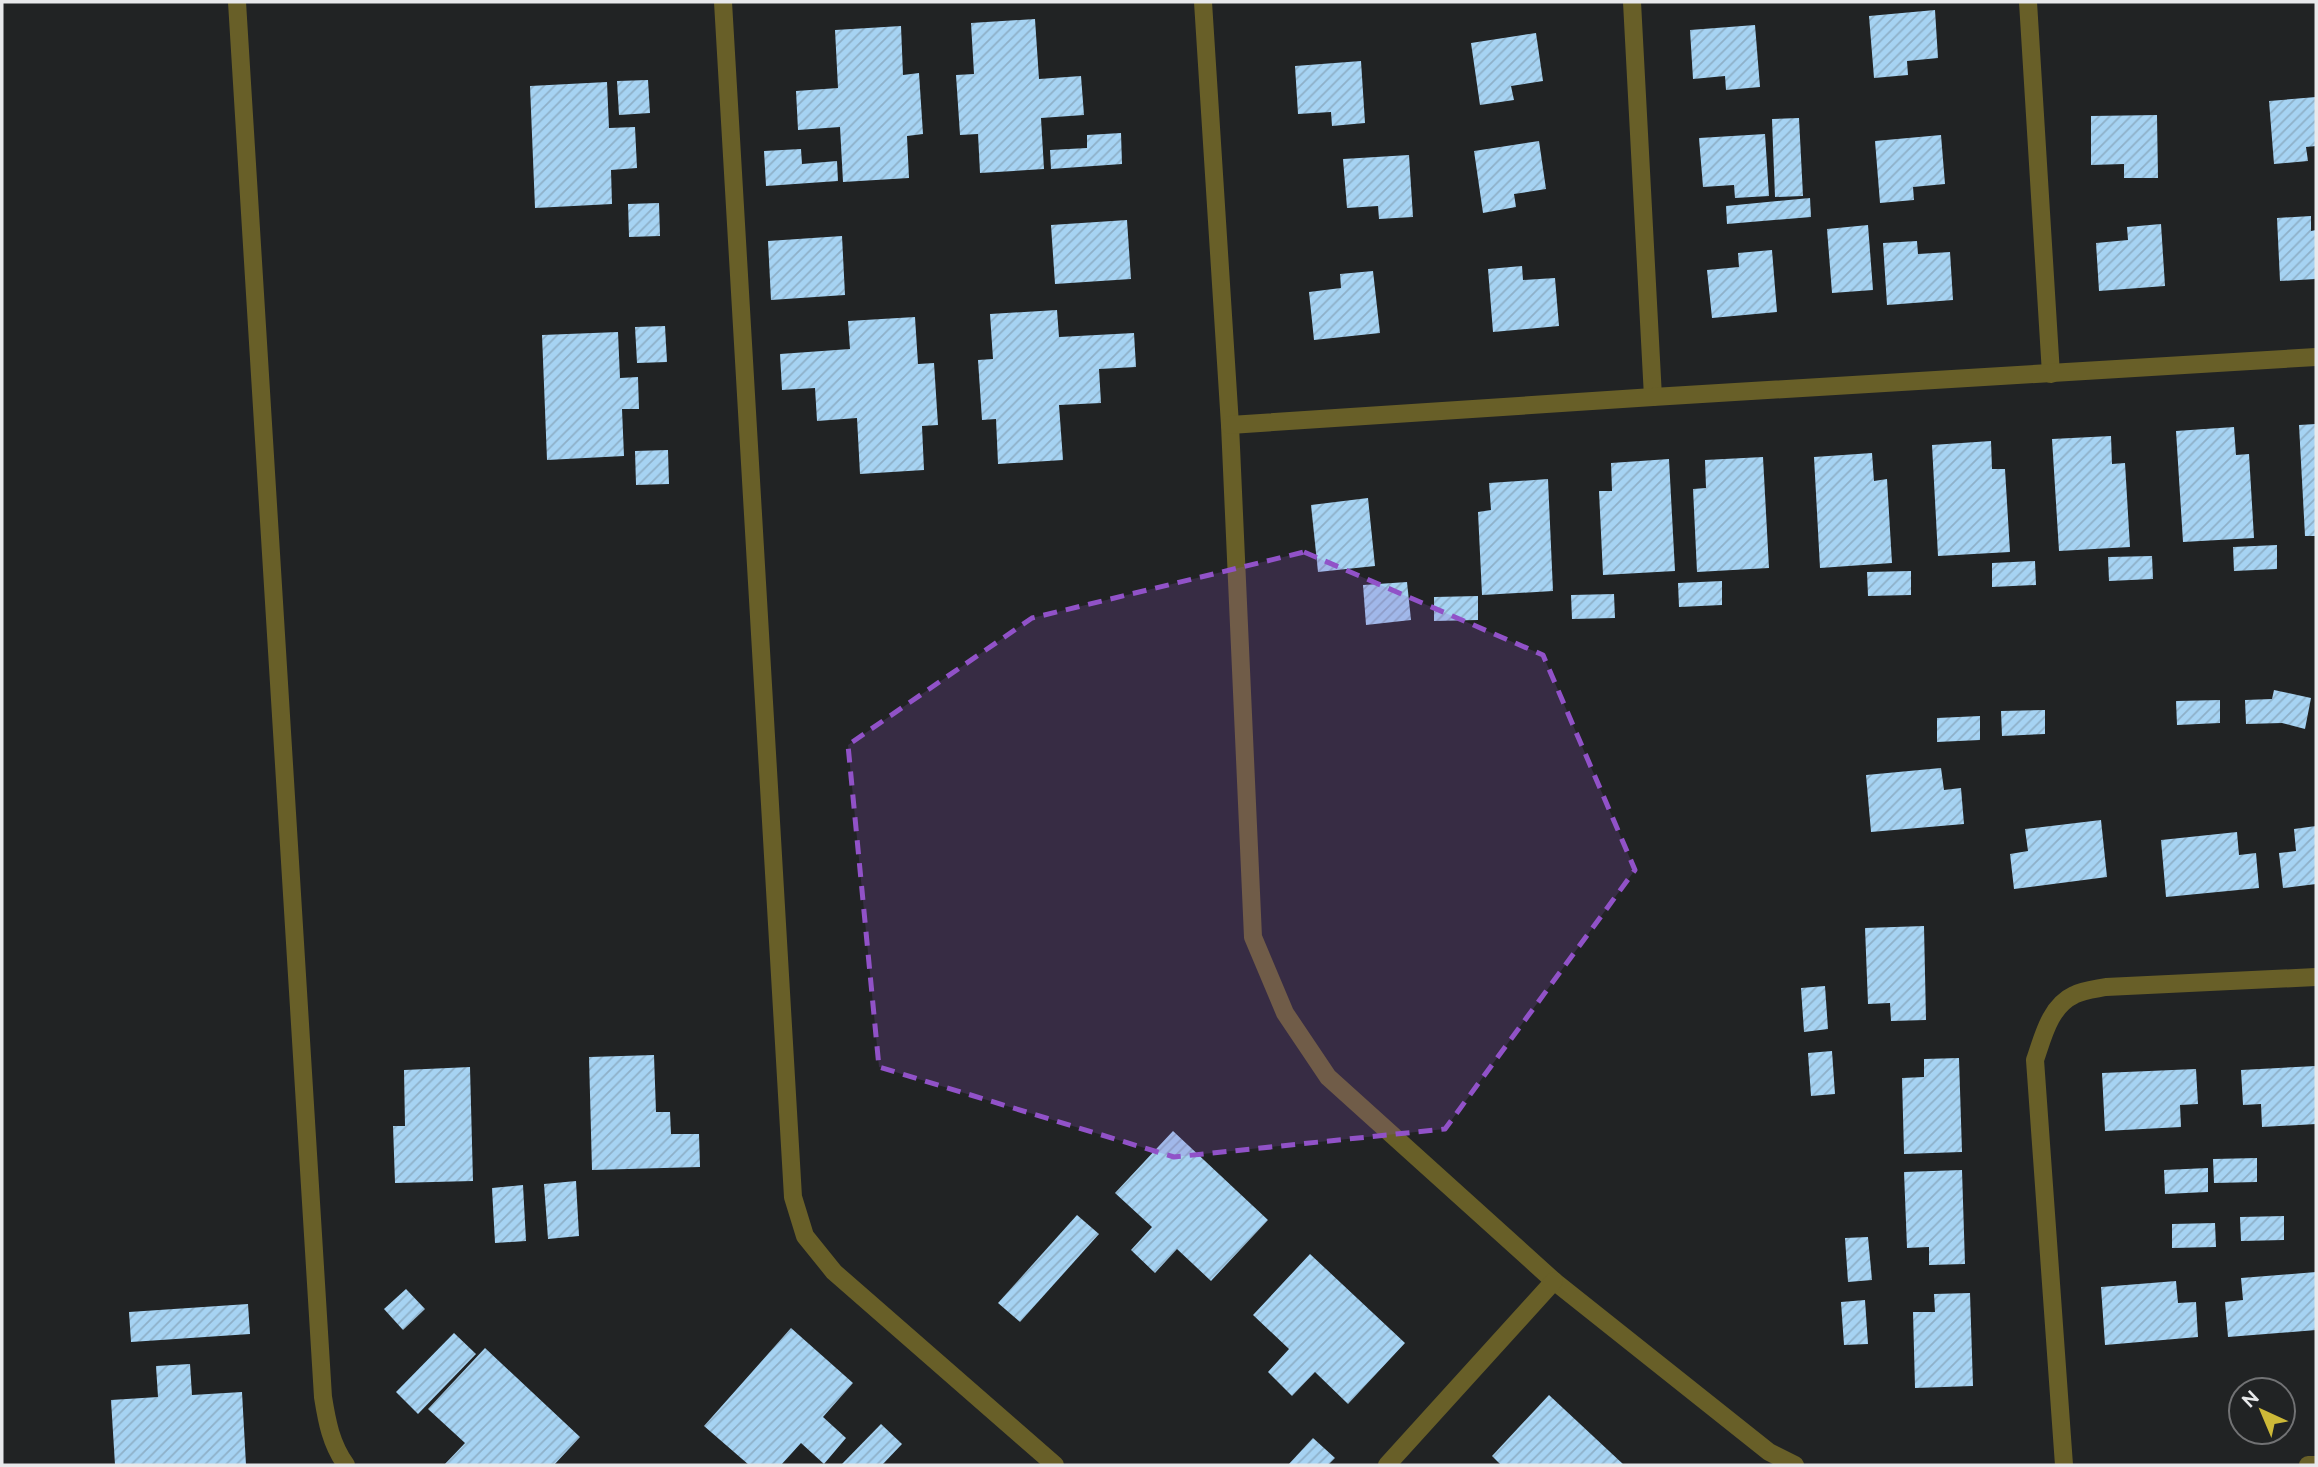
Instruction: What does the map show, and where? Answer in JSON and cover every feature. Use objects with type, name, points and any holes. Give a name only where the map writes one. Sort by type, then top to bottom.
[{"type":"street","points":[[237,2],[323,1397],[328,1427],[346,1465]]},
{"type":"street","points":[[723,2],[793,1197],[805,1236],[834,1272],[1055,1465]]},
{"type":"street","points":[[1203,2],[1230,425],[1253,937],[1284,1013],[1328,1077],[1554,1281],[1769,1452],[1795,1465]]},
{"type":"street","points":[[1632,2],[1653,397]]},
{"type":"street","points":[[2028,2],[2051,374]]},
{"type":"street","points":[[1230,425],[2316,358]]},
{"type":"street","points":[[2064,1465],[2035,1060],[2045,1030],[2057,1009],[2073,995],[2106,987],[2316,977]]},
{"type":"street","points":[[1388,1465],[1554,1281]]},
{"type":"street","points":[[2308,1465],[2316,1465]]},
{"type":"highlighted area","points":[[1304,552],[1543,655],[1635,870],[1445,1129],[1174,1157],[879,1067],[848,745],[1032,618]]},
{"type":"building","points":[[1935,10],[1938,58],[1907,61],[1908,75],[1874,78],[1869,16]]},
{"type":"building","points":[[1035,19],[1039,79],[1081,76],[1084,115],[1041,118],[1044,169],[980,173],[978,134],[960,135],[956,75],[974,74],[971,23]]},
{"type":"building","points":[[1755,25],[1760,87],[1726,90],[1725,76],[1693,79],[1690,30]]},
{"type":"building","points":[[901,26],[903,75],[919,73],[923,134],[907,136],[909,178],[843,182],[840,127],[798,130],[796,91],[838,88],[835,30]]},
{"type":"building","points":[[1536,33],[1543,81],[1511,86],[1514,100],[1480,105],[1471,43]]},
{"type":"building","points":[[1361,61],[1365,123],[1332,126],[1331,112],[1298,114],[1295,66]]},
{"type":"building","points":[[648,80],[650,113],[619,115],[617,81]]},
{"type":"building","points":[[607,82],[609,128],[635,127],[637,168],[611,170],[612,204],[535,208],[530,86]]},
{"type":"building","points":[[2316,97],[2316,146],[2306,147],[2308,161],[2274,164],[2269,101]]},
{"type":"building","points":[[2157,115],[2158,178],[2124,178],[2124,164],[2091,165],[2091,116]]},
{"type":"building","points":[[1799,118],[1803,196],[1775,197],[1772,119]]},
{"type":"building","points":[[1121,133],[1122,164],[1051,169],[1050,150],[1087,148],[1087,135]]},
{"type":"building","points":[[1765,134],[1769,196],[1735,198],[1734,185],[1703,187],[1699,138]]},
{"type":"building","points":[[1941,135],[1945,184],[1913,187],[1914,200],[1880,203],[1875,141]]},
{"type":"building","points":[[1539,141],[1546,189],[1514,194],[1516,207],[1483,213],[1474,151]]},
{"type":"building","points":[[801,149],[802,164],[837,161],[838,181],[766,186],[764,151]]},
{"type":"building","points":[[1409,155],[1413,217],[1379,219],[1378,206],[1347,208],[1343,159]]},
{"type":"building","points":[[1810,198],[1811,217],[1727,224],[1726,206]]},
{"type":"building","points":[[659,203],[660,236],[629,237],[628,204]]},
{"type":"building","points":[[2311,216],[2311,231],[2316,230],[2316,279],[2280,281],[2277,218]]},
{"type":"building","points":[[1127,220],[1131,279],[1055,284],[1051,225]]},
{"type":"building","points":[[2161,224],[2165,286],[2099,291],[2096,243],[2128,240],[2127,227]]},
{"type":"building","points":[[1868,225],[1873,290],[1832,293],[1827,229]]},
{"type":"building","points":[[842,236],[845,295],[771,300],[768,241]]},
{"type":"building","points":[[1917,241],[1918,254],[1950,252],[1953,300],[1887,305],[1883,243]]},
{"type":"building","points":[[1772,250],[1777,312],[1712,318],[1707,270],[1739,267],[1738,253]]},
{"type":"building","points":[[1522,266],[1523,280],[1555,278],[1559,326],[1493,332],[1488,269]]},
{"type":"building","points":[[1373,271],[1380,333],[1314,340],[1309,292],[1341,288],[1340,274]]},
{"type":"building","points":[[1057,310],[1059,337],[1134,333],[1136,367],[1099,369],[1101,403],[1059,405],[1063,460],[998,464],[996,419],[982,420],[978,360],[993,359],[990,314]]},
{"type":"building","points":[[915,317],[918,364],[934,363],[938,425],[922,426],[924,470],[860,474],[857,418],[817,421],[815,388],[782,390],[780,354],[850,349],[848,321]]},
{"type":"building","points":[[665,326],[667,362],[637,363],[635,327]]},
{"type":"building","points":[[618,332],[620,378],[638,377],[639,409],[622,409],[624,456],[547,460],[542,335]]},
{"type":"building","points":[[2316,424],[2316,536],[2305,536],[2299,425]]},
{"type":"building","points":[[2234,427],[2236,455],[2249,454],[2254,538],[2183,542],[2176,431]]},
{"type":"building","points":[[2111,436],[2112,464],[2125,463],[2130,547],[2059,551],[2052,439]]},
{"type":"building","points":[[1991,441],[1992,469],[2005,469],[2010,552],[1938,556],[1932,445]]},
{"type":"building","points":[[668,450],[669,484],[636,485],[635,451]]},
{"type":"building","points":[[1872,453],[1874,481],[1887,479],[1892,563],[1820,568],[1814,457]]},
{"type":"building","points":[[1763,457],[1769,568],[1697,572],[1693,489],[1706,488],[1705,460]]},
{"type":"building","points":[[1669,459],[1675,571],[1603,575],[1599,491],[1612,491],[1611,463]]},
{"type":"building","points":[[1548,479],[1553,591],[1482,595],[1478,512],[1491,510],[1489,483]]},
{"type":"building","points":[[1368,498],[1375,566],[1318,572],[1311,505]]},
{"type":"building","points":[[2277,545],[2277,569],[2234,571],[2233,547]]},
{"type":"building","points":[[2152,556],[2153,579],[2109,581],[2108,557]]},
{"type":"building","points":[[2035,561],[2036,585],[1992,587],[1992,563]]},
{"type":"building","points":[[1911,571],[1911,595],[1868,596],[1867,572]]},
{"type":"building","points":[[1722,581],[1722,605],[1679,607],[1678,583]]},
{"type":"building","points":[[1407,582],[1411,620],[1366,625],[1363,585]]},
{"type":"building","points":[[1614,594],[1615,618],[1572,619],[1571,595]]},
{"type":"building","points":[[1478,596],[1478,620],[1434,621],[1434,597]]},
{"type":"building","points":[[2274,690],[2311,698],[2305,729],[2282,723],[2246,724],[2245,700],[2272,699]]},
{"type":"building","points":[[2220,700],[2220,723],[2177,725],[2176,701]]},
{"type":"building","points":[[2045,710],[2045,734],[2002,736],[2001,711]]},
{"type":"building","points":[[1980,716],[1980,740],[1937,742],[1937,718]]},
{"type":"building","points":[[1941,768],[1944,790],[1961,788],[1964,824],[1871,832],[1866,775]]},
{"type":"building","points":[[2101,820],[2107,877],[2014,889],[2010,854],[2028,851],[2025,829]]},
{"type":"building","points":[[2316,826],[2316,884],[2283,888],[2279,853],[2296,851],[2294,829]]},
{"type":"building","points":[[2237,832],[2239,855],[2256,853],[2259,888],[2166,897],[2161,840]]},
{"type":"building","points":[[1924,926],[1926,1020],[1891,1021],[1890,1003],[1868,1004],[1865,928]]},
{"type":"building","points":[[1825,986],[1828,1029],[1804,1032],[1801,988]]},
{"type":"building","points":[[1832,1051],[1835,1094],[1811,1096],[1808,1053]]},
{"type":"building","points":[[654,1055],[656,1112],[670,1112],[671,1134],[699,1134],[700,1167],[592,1170],[589,1057]]},
{"type":"building","points":[[1959,1058],[1962,1152],[1904,1154],[1902,1078],[1924,1077],[1924,1059]]},
{"type":"building","points":[[2316,1066],[2316,1124],[2262,1127],[2261,1104],[2243,1105],[2241,1070]]},
{"type":"building","points":[[470,1067],[473,1181],[395,1183],[393,1126],[405,1126],[404,1070]]},
{"type":"building","points":[[2196,1069],[2198,1104],[2180,1105],[2181,1127],[2105,1131],[2102,1073]]},
{"type":"building","points":[[1173,1131],[1268,1220],[1211,1281],[1177,1249],[1155,1273],[1131,1250],[1152,1227],[1115,1193]]},
{"type":"building","points":[[2257,1158],[2257,1182],[2214,1183],[2213,1159]]},
{"type":"building","points":[[2208,1168],[2208,1192],[2165,1194],[2164,1170]]},
{"type":"building","points":[[1962,1170],[1965,1264],[1929,1265],[1929,1247],[1907,1248],[1904,1172]]},
{"type":"building","points":[[576,1181],[579,1236],[548,1239],[544,1184]]},
{"type":"building","points":[[523,1185],[526,1241],[495,1243],[492,1188]]},
{"type":"building","points":[[1077,1215],[1099,1234],[1020,1322],[998,1303]]},
{"type":"building","points":[[2284,1216],[2284,1240],[2241,1241],[2240,1217]]},
{"type":"building","points":[[2215,1223],[2216,1247],[2172,1248],[2172,1224]]},
{"type":"building","points":[[1868,1237],[1872,1280],[1848,1282],[1845,1238]]},
{"type":"building","points":[[1310,1254],[1405,1343],[1348,1404],[1315,1372],[1292,1396],[1268,1372],[1289,1349],[1253,1315]]},
{"type":"building","points":[[2316,1272],[2316,1330],[2228,1337],[2225,1302],[2243,1300],[2241,1278]]},
{"type":"building","points":[[2176,1281],[2178,1303],[2196,1302],[2198,1337],[2105,1345],[2101,1287]]},
{"type":"building","points":[[406,1289],[425,1309],[403,1330],[384,1309]]},
{"type":"building","points":[[1970,1293],[1973,1386],[1915,1388],[1913,1312],[1935,1312],[1934,1294]]},
{"type":"building","points":[[1865,1300],[1868,1344],[1844,1345],[1841,1302]]},
{"type":"building","points":[[248,1304],[250,1334],[131,1342],[129,1312]]},
{"type":"building","points":[[791,1328],[853,1383],[823,1417],[846,1438],[824,1464],[801,1443],[781,1465],[749,1465],[704,1426]]},
{"type":"building","points":[[454,1333],[476,1354],[418,1414],[396,1392]]},
{"type":"building","points":[[485,1348],[580,1437],[554,1465],[444,1465],[465,1443],[428,1409]]},
{"type":"building","points":[[190,1364],[192,1395],[242,1392],[246,1465],[115,1465],[111,1400],[158,1397],[156,1366]]},
{"type":"building","points":[[1549,1395],[1624,1465],[1501,1465],[1492,1456]]},
{"type":"building","points":[[881,1424],[902,1444],[882,1465],[841,1465]]},
{"type":"building","points":[[1313,1438],[1335,1458],[1328,1465],[1288,1465]]}]
